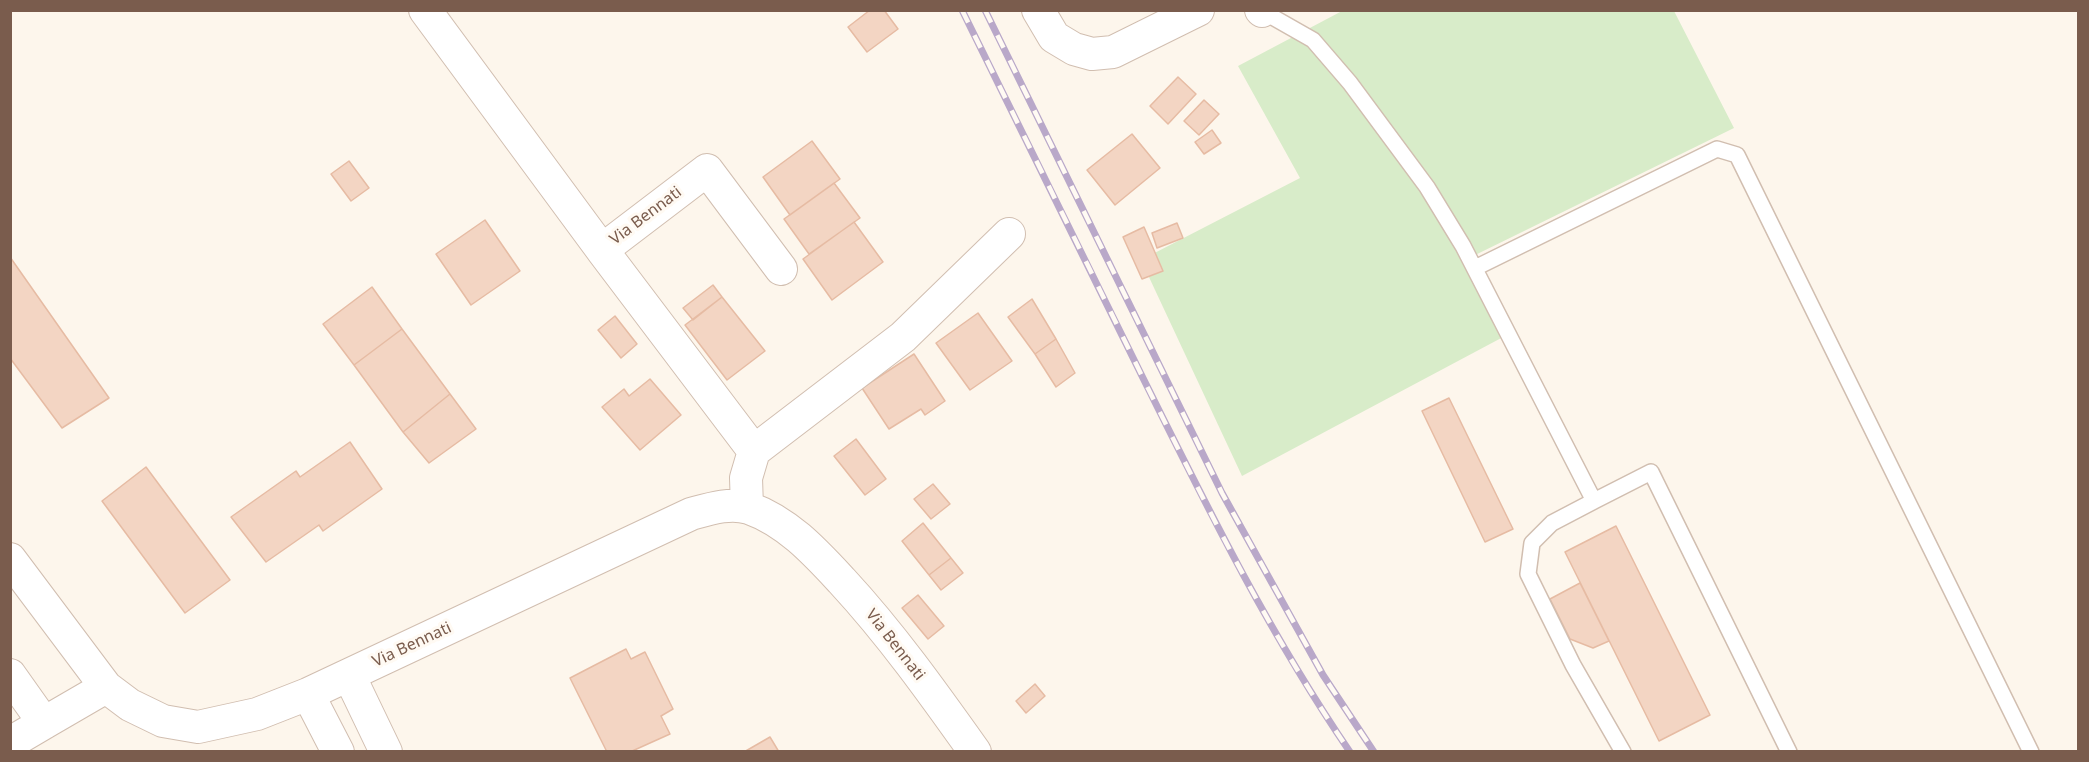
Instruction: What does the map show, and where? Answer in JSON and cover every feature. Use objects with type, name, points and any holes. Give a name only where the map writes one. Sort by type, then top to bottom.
[{"type":"street","points":[[425,10],[602,250]]},
{"type":"street","points":[[1038,10],[1054,37],[1074,49],[1092,54],[1113,52],[1198,10]]},
{"type":"street","name":"Via Bennati","points":[[754,451],[602,250],[707,170],[781,269]]},
{"type":"street","points":[[747,507],[746,478],[754,451],[903,337],[1009,234]]},
{"type":"street","name":"Via Bennati","points":[[10,559],[106,687],[129,705],[163,721],[198,727],[257,714],[308,694],[691,514],[719,506],[747,507],[782,524],[809,545],[865,606],[935,695],[975,752]]},
{"type":"street","points":[[10,675],[44,723]]},
{"type":"street","points":[[349,675],[386,752]]},
{"type":"street","points":[[10,743],[106,687]]},
{"type":"street","points":[[308,694],[338,752]]},
{"type":"lane","points":[[1261,11],[1313,39],[1350,83],[1427,187],[1475,268],[1594,501]]},
{"type":"lane","points":[[1475,268],[1717,149],[1737,155],[2031,752]]},
{"type":"lane","points":[[1623,752],[1573,665],[1528,574],[1532,543],[1552,523],[1651,472],[1789,752]]},
{"type":"green space","points":[[1342,11],[1674,11],[1734,128],[1465,260],[1505,336],[1242,476],[1141,260],[1300,178],[1238,66]]},
{"type":"building","points":[[870,10],[884,10],[898,29],[867,52],[848,27]]},
{"type":"building","points":[[1178,77],[1196,94],[1168,124],[1150,106]]},
{"type":"building","points":[[1204,100],[1219,114],[1199,135],[1184,121]]},
{"type":"building","points":[[1212,130],[1221,143],[1204,154],[1195,142]]},
{"type":"building","points":[[1132,134],[1160,168],[1115,205],[1087,170]]},
{"type":"building","points":[[812,141],[840,179],[790,215],[763,177]]},
{"type":"building","points":[[349,161],[369,188],[351,201],[331,174]]},
{"type":"building","points":[[834,183],[860,218],[809,254],[784,219]]},
{"type":"building","points":[[485,220],[520,271],[471,305],[436,254]]},
{"type":"building","points":[[854,222],[883,262],[832,300],[803,259]]},
{"type":"building","points":[[1177,223],[1183,238],[1157,248],[1152,233]]},
{"type":"building","points":[[1144,227],[1163,271],[1142,279],[1123,237]]},
{"type":"building","points":[[10,257],[109,398],[62,428],[10,358]]},
{"type":"building","points":[[713,285],[722,297],[693,320],[683,308]]},
{"type":"building","points":[[372,287],[402,329],[354,365],[323,324]]},
{"type":"building","points":[[722,297],[765,351],[727,380],[685,325]]},
{"type":"building","points":[[1032,299],[1056,339],[1035,354],[1008,317]]},
{"type":"building","points":[[978,313],[1012,361],[970,390],[936,343]]},
{"type":"building","points":[[615,316],[637,344],[621,358],[598,330]]},
{"type":"building","points":[[402,329],[450,394],[403,432],[354,365]]},
{"type":"building","points":[[1056,339],[1075,373],[1056,387],[1035,354]]},
{"type":"building","points":[[914,354],[945,401],[925,415],[921,409],[889,429],[862,388]]},
{"type":"building","points":[[650,379],[681,415],[640,450],[602,407],[624,389],[629,396]]},
{"type":"building","points":[[450,394],[476,429],[429,463],[403,432]]},
{"type":"building","points":[[1449,398],[1513,529],[1485,542],[1422,411]]},
{"type":"building","points":[[856,439],[886,479],[865,495],[834,456]]},
{"type":"building","points":[[350,442],[382,489],[323,531],[319,525],[266,562],[231,517],[296,471],[300,477]]},
{"type":"building","points":[[146,467],[230,580],[185,613],[102,501]]},
{"type":"building","points":[[933,484],[950,504],[931,519],[914,499]]},
{"type":"building","points":[[923,523],[951,558],[929,575],[902,541]]},
{"type":"building","points":[[1616,526],[1710,715],[1659,741],[1565,552]]},
{"type":"building","points":[[951,558],[963,573],[941,590],[929,575]]},
{"type":"building","points":[[1580,583],[1609,641],[1593,648],[1570,639],[1550,599]]},
{"type":"building","points":[[918,595],[944,626],[928,639],[902,608]]},
{"type":"building","points":[[626,649],[631,659],[645,652],[673,709],[661,716],[670,734],[630,752],[607,752],[570,678]]},
{"type":"building","points":[[1035,684],[1045,696],[1026,713],[1016,701]]},
{"type":"building","points":[[770,737],[779,752],[744,752]]},
{"type":"railway","points":[[962,10],[1214,519],[1265,614],[1320,707],[1350,752]]},
{"type":"railway","points":[[985,10],[1222,493],[1323,675],[1374,752]]}]
